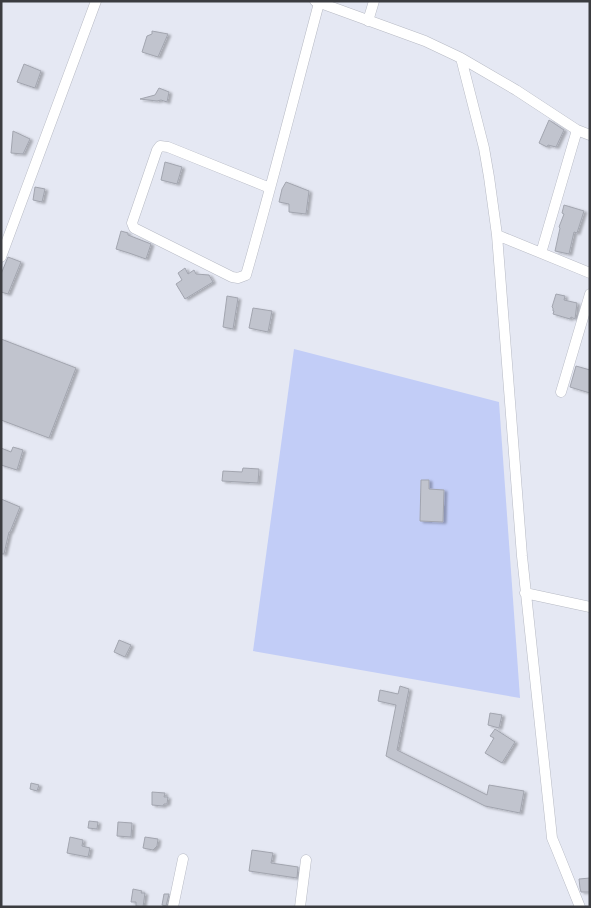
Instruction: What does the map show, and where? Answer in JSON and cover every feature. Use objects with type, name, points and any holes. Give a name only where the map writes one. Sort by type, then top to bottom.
[{"type":"street","points":[[1,257],[96,1]]},
{"type":"street","points":[[368,21],[374,1]]},
{"type":"street","points":[[270,188],[168,147],[160,146],[132,223],[134,228],[232,277],[238,278],[246,275],[270,188],[317,2],[425,41],[461,58],[516,90],[577,130],[590,135]]},
{"type":"street","points":[[461,58],[484,148],[497,235],[525,593],[552,833],[580,907]]},
{"type":"street","points":[[541,253],[577,130]]},
{"type":"street","points":[[497,235],[590,274]]},
{"type":"street","points":[[561,392],[590,294]]},
{"type":"street","points":[[525,593],[590,608]]},
{"type":"street","points":[[173,907],[183,858]]},
{"type":"street","points":[[300,907],[306,860]]},
{"type":"shaded area","points":[[294,349],[499,402],[520,698],[253,651]]},
{"type":"building","points":[[152,31],[168,34],[158,57],[142,52],[147,36],[152,34]]},
{"type":"building","points":[[24,64],[41,71],[35,88],[17,82]]},
{"type":"building","points":[[159,88],[169,92],[167,102],[140,99],[155,95]]},
{"type":"building","points":[[549,120],[564,130],[556,147],[548,145],[547,147],[539,143]]},
{"type":"building","points":[[13,131],[30,139],[23,154],[11,153]]},
{"type":"building","points":[[165,162],[182,167],[177,184],[161,180]]},
{"type":"building","points":[[286,182],[309,191],[306,214],[289,212],[289,204],[279,202]]},
{"type":"building","points":[[35,187],[45,189],[42,202],[33,200]]},
{"type":"building","points":[[564,205],[584,211],[577,233],[574,232],[569,254],[555,251],[559,227],[564,214],[562,213]]},
{"type":"building","points":[[121,231],[151,244],[146,259],[116,249]]},
{"type":"building","points":[[8,257],[21,262],[8,294],[1,292],[1,274]]},
{"type":"building","points":[[185,268],[188,274],[194,270],[196,274],[209,275],[213,282],[185,299],[176,284],[182,280],[178,273]]},
{"type":"building","points":[[556,294],[565,296],[564,300],[577,303],[575,319],[553,314],[552,307]]},
{"type":"building","points":[[227,296],[238,298],[233,329],[223,327]]},
{"type":"building","points":[[253,308],[272,311],[268,332],[249,328]]},
{"type":"building","points":[[1,339],[76,368],[49,438],[1,420]]},
{"type":"building","points":[[576,366],[590,370],[590,393],[570,387]]},
{"type":"building","points":[[13,447],[23,450],[17,470],[1,465],[1,448],[11,452]]},
{"type":"building","points":[[243,468],[259,469],[258,483],[222,481],[223,471],[242,472]]},
{"type":"building","points":[[421,480],[429,480],[429,489],[444,490],[443,522],[420,521]]},
{"type":"building","points":[[1,499],[20,507],[9,532],[4,554],[1,554]]},
{"type":"building","points":[[119,640],[131,645],[125,657],[114,652]]},
{"type":"building","points":[[400,686],[409,689],[397,750],[487,795],[489,785],[524,791],[520,813],[485,806],[386,756],[396,705],[378,701],[380,690],[398,694]]},
{"type":"building","points":[[490,713],[502,715],[499,728],[488,725]]},
{"type":"building","points":[[495,729],[515,742],[502,763],[485,753],[494,738],[490,736]]},
{"type":"building","points":[[31,783],[39,785],[37,791],[30,789]]},
{"type":"building","points":[[152,792],[165,793],[164,797],[168,797],[167,804],[163,806],[152,805]]},
{"type":"building","points":[[89,821],[98,822],[97,829],[88,828]]},
{"type":"building","points":[[118,822],[132,823],[131,837],[117,836]]},
{"type":"building","points":[[70,837],[83,840],[82,846],[90,848],[88,857],[67,853]]},
{"type":"building","points":[[145,837],[158,839],[157,846],[153,850],[143,848]]},
{"type":"building","points":[[252,850],[273,853],[271,863],[298,867],[297,878],[249,871]]},
{"type":"building","points":[[590,878],[590,892],[581,892],[579,879]]},
{"type":"building","points":[[133,889],[145,893],[143,907],[136,906],[136,902],[131,902]]},
{"type":"building","points":[[164,894],[169,894],[166,906],[162,905]]}]
